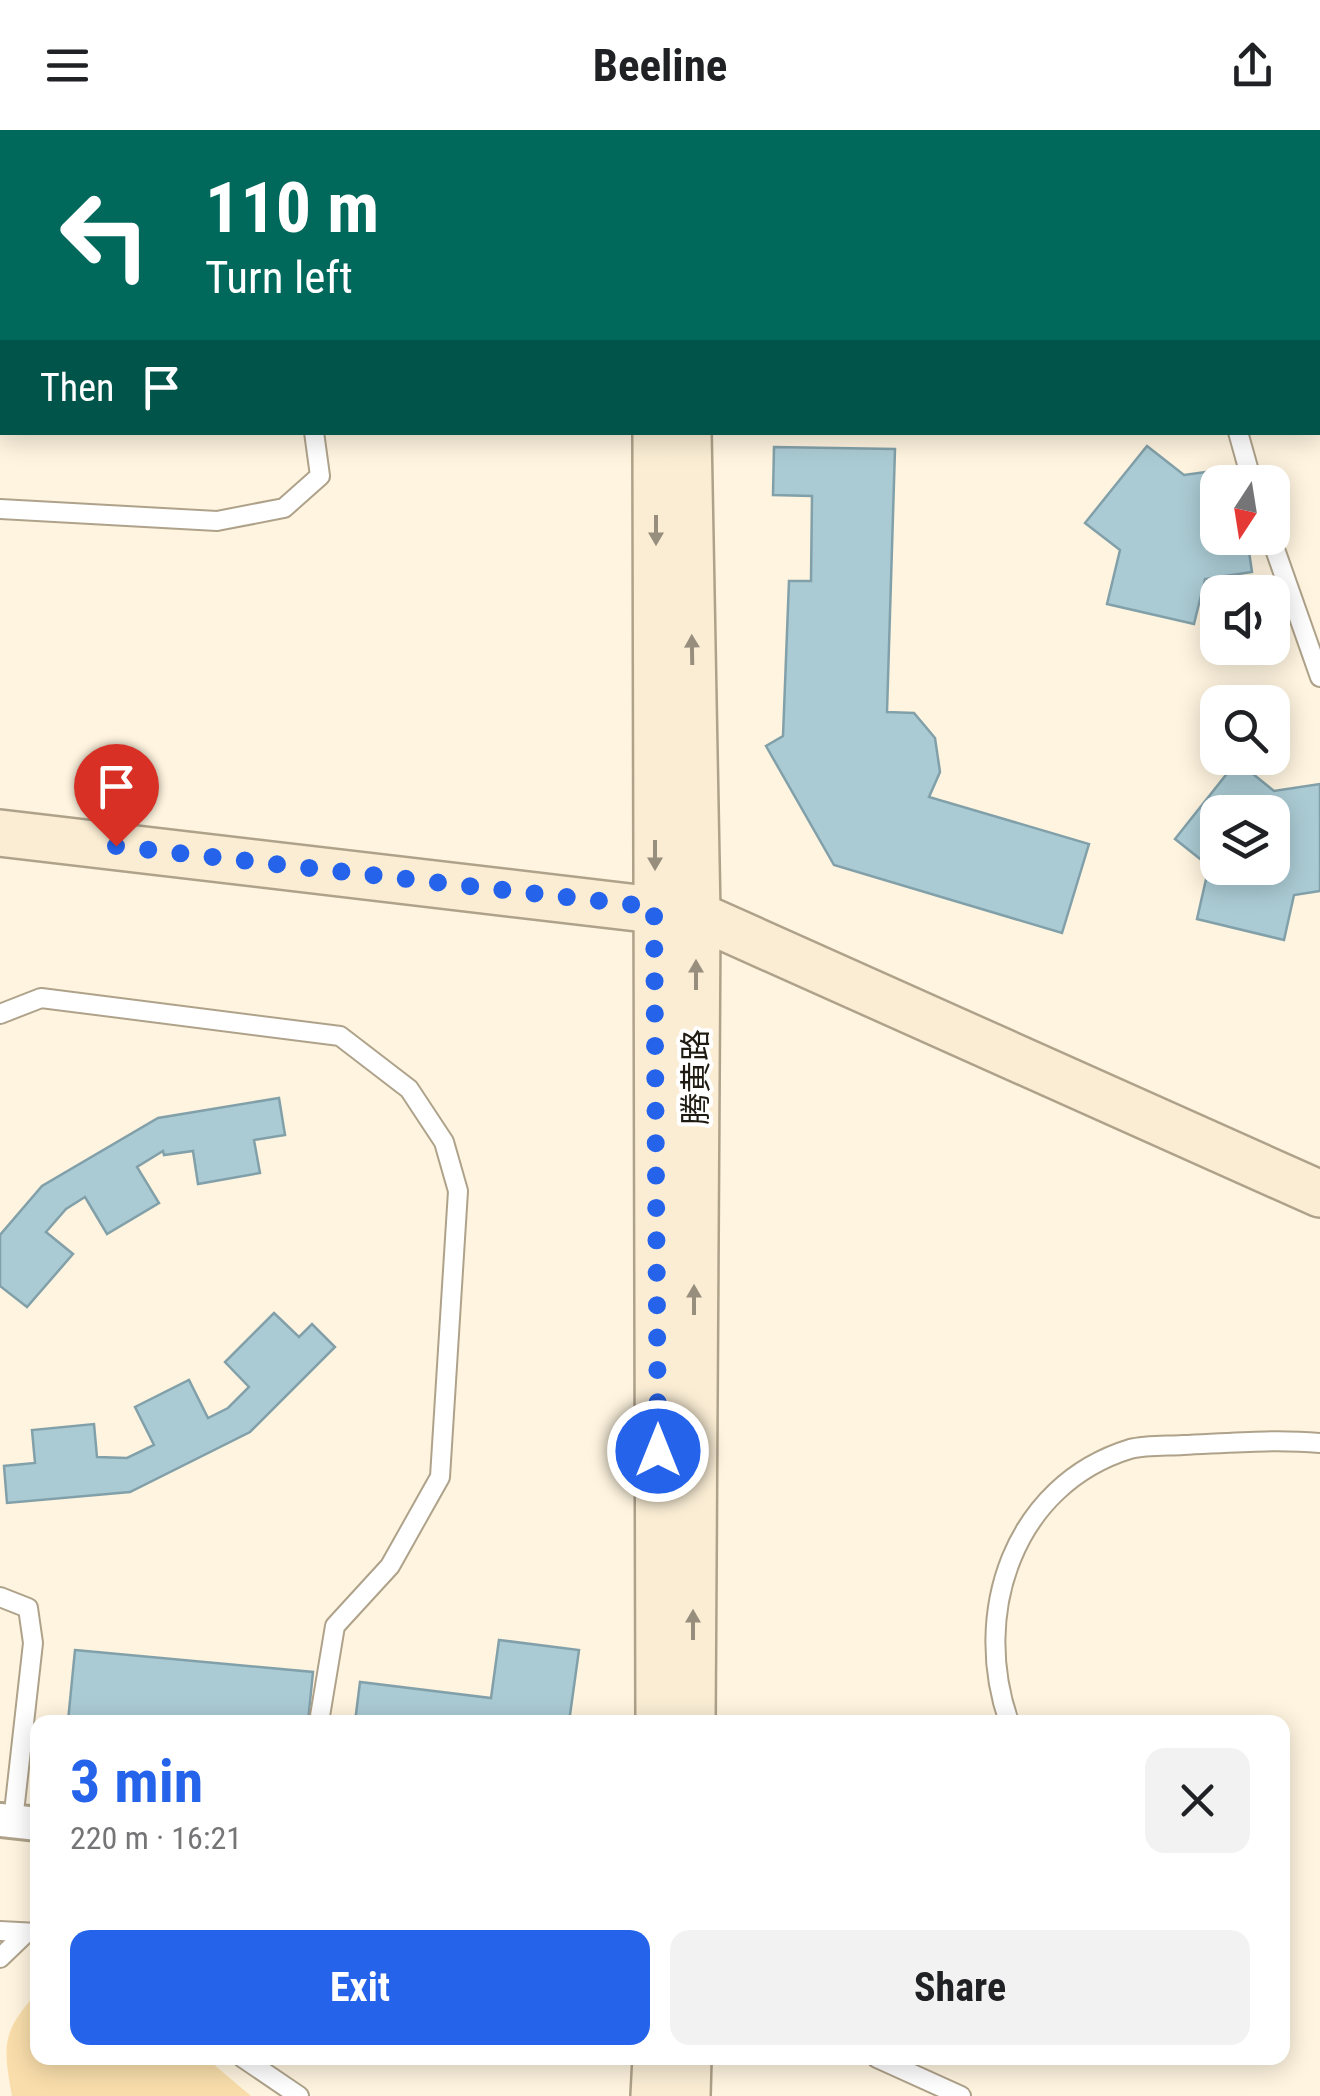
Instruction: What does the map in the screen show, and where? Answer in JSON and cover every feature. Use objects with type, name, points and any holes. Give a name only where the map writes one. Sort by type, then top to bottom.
[{"type":"main road","name":"腾黄路","points":[[656,435],[676,911],[692,1715]]},
{"type":"main road","name":"腾黄路","points":[[659,1715],[688,435]]},
{"type":"main road","points":[[0,833],[676,911],[1320,1194]]},
{"type":"main road","points":[[654,2096],[656,2065]]},
{"type":"main road","points":[[686,2096],[688,2065]]},
{"type":"lane","points":[[0,509],[216,522],[284,508],[320,476],[314,435]]},
{"type":"lane","points":[[1239,435],[1247,465]]},
{"type":"lane","points":[[1278,555],[1320,676]]},
{"type":"lane","points":[[0,1014],[41,998],[340,1036],[410,1089],[444,1142],[458,1191],[440,1477],[390,1566],[335,1626],[320,1715]]},
{"type":"lane","points":[[1007,1715],[994,1667],[999,1596],[1020,1537],[1072,1474],[1132,1448],[1281,1440],[1320,1443]]},
{"type":"lane","points":[[0,1597],[28,1608],[33,1643],[17,1821]]},
{"type":"lane","points":[[0,1931],[30,1933]]},
{"type":"lane","points":[[0,1958],[30,1935]]},
{"type":"lane","points":[[254,2065],[298,2096]]},
{"type":"lane","points":[[916,2066],[961,2096]]},
{"type":"shaded area","points":[[30,2002],[30,2065],[214,2065],[251,2096],[12,2096],[6,2052],[17,2019]]},
{"type":"building","points":[[1147,446],[1184,475],[1200,473],[1200,555],[1250,555],[1252,572],[1200,575],[1194,624],[1107,604],[1120,550],[1085,523]]},
{"type":"building","points":[[774,447],[895,449],[887,712],[914,713],[935,738],[940,772],[929,797],[1089,844],[1062,933],[834,865],[766,746],[783,736],[789,581],[811,581],[812,496],[773,495]]},
{"type":"building","points":[[1226,775],[1254,775],[1274,791],[1320,784],[1320,891],[1294,895],[1284,940],[1197,919],[1205,885],[1290,885],[1290,795],[1210,795]]},
{"type":"building","points":[[1200,808],[1200,859],[1175,839]]},
{"type":"building","points":[[279,1098],[285,1135],[254,1140],[260,1173],[198,1184],[193,1151],[164,1155],[163,1151],[137,1167],[159,1203],[107,1234],[85,1197],[66,1209],[46,1232],[73,1254],[27,1307],[0,1286],[0,1235],[42,1186],[158,1118]]},
{"type":"building","points":[[274,1313],[299,1337],[312,1324],[335,1347],[250,1432],[130,1492],[7,1503],[4,1466],[35,1463],[32,1430],[94,1424],[97,1457],[127,1458],[154,1445],[135,1407],[189,1380],[208,1418],[228,1408],[249,1387],[225,1362]]},
{"type":"building","points":[[499,1640],[579,1650],[570,1715],[356,1715],[360,1682],[491,1698]]},
{"type":"building","points":[[75,1650],[313,1672],[309,1715],[69,1715]]},
{"type":"route","points":[[116,846],[654,907],[658,1451]]}]
